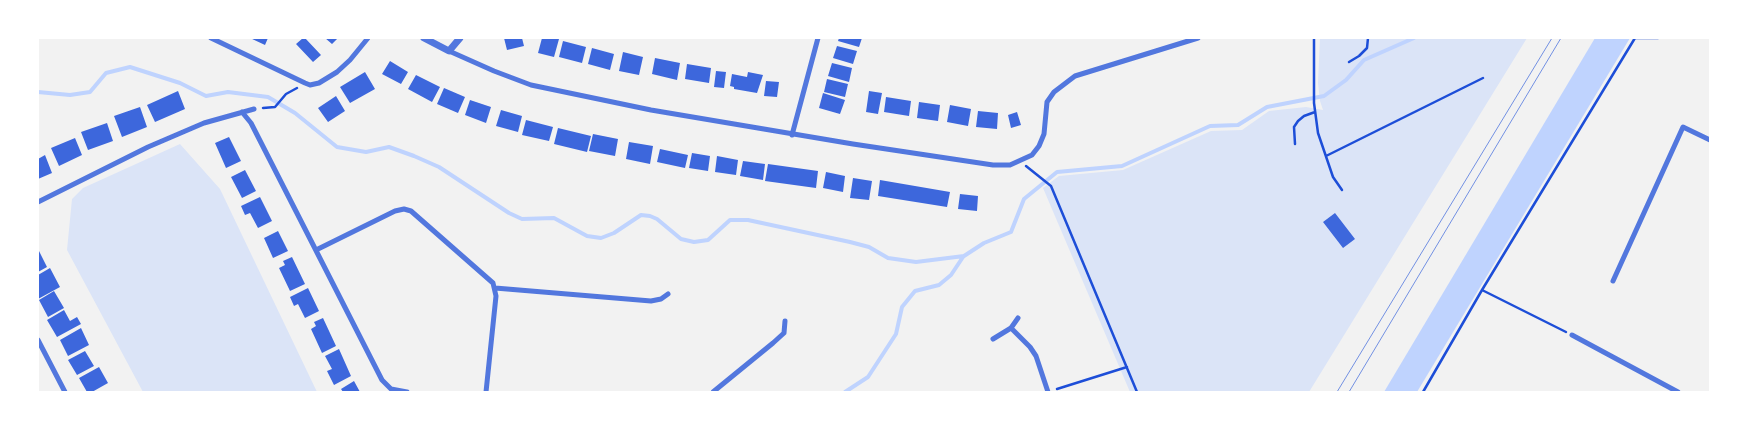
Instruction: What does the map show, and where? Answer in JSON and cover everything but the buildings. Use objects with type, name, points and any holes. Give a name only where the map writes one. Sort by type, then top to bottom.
[{"type":"street","points":[[211,38],[304,83],[319,83],[328,78],[350,60],[368,38]]},
{"type":"street","points":[[424,38],[500,74],[531,85],[561,92],[792,135],[993,166],[1010,165],[1032,155],[1039,146],[1044,134],[1047,102],[1054,92],[1075,76],[1198,38]]},
{"type":"street","points":[[449,51],[460,38]]},
{"type":"street","points":[[792,135],[818,38]]},
{"type":"street","points":[[38,202],[148,147],[204,123],[254,109]]},
{"type":"street","points":[[242,112],[251,123],[382,380],[391,389],[407,392]]},
{"type":"street","points":[[1613,281],[1683,127],[1710,140]]},
{"type":"street","points":[[316,250],[395,211],[404,209],[411,211],[490,279],[495,288],[496,296],[486,392]]},
{"type":"street","points":[[495,288],[651,301],[661,299],[668,294]]},
{"type":"street","points":[[993,339],[1011,328],[1018,318]]},
{"type":"street","points":[[713,392],[784,333],[785,320]]},
{"type":"street","points":[[1011,328],[1030,347],[1036,356],[1048,392]]},
{"type":"street","points":[[1572,335],[1678,392]]},
{"type":"street","points":[[38,340],[65,392]]},
{"type":"path","points":[[1314,38],[1313,88],[1318,133],[1333,177],[1342,190]]},
{"type":"path","points":[[1350,62],[1367,48],[1368,38]]},
{"type":"path","points":[[1424,392],[1482,290],[1635,38],[1658,38]]},
{"type":"path","points":[[1326,156],[1483,78]]},
{"type":"path","points":[[254,109],[275,107],[286,94]]},
{"type":"path","points":[[1295,144],[1294,128],[1298,121],[1304,116],[1315,112]]},
{"type":"path","points":[[1022,161],[1051,186],[1137,392]]},
{"type":"path","points":[[1482,290],[1572,335]]},
{"type":"path","points":[[1048,392],[1127,367]]},
{"type":"shaded area","points":[[1320,38],[1527,38],[1309,392],[1130,392],[1043,188],[1059,176],[1123,170],[1211,131],[1242,130],[1269,111],[1306,107],[1323,110],[1318,83]]},
{"type":"shaded area","points":[[180,144],[220,189],[317,392],[143,392],[67,250],[72,199],[83,188]]},
{"type":"water","points":[[1595,38],[1630,38],[1417,392],[1384,392]]},
{"type":"waterway","points":[[38,92],[70,95],[90,92],[106,73],[130,67],[180,83],[206,96],[228,92],[268,97],[295,113],[337,147],[366,152],[389,147],[439,167],[509,213],[522,219],[554,218],[587,236],[601,238],[614,233],[641,215],[657,219],[681,239],[694,242],[708,240],[730,220],[748,220],[850,242],[869,247],[888,258],[916,262],[964,256],[984,243],[1011,232],[1024,199],[1057,172],[1122,166],[1210,126],[1238,125],[1267,107],[1324,96],[1346,80],[1364,60],[1414,38]]},
{"type":"waterway","points":[[845,392],[868,377],[896,334],[902,307],[915,291],[939,285],[951,275],[963,257]]},
{"type":"tram line","points":[[1337,392],[1552,38]]},
{"type":"tram line","points":[[1349,392],[1561,38]]}]
